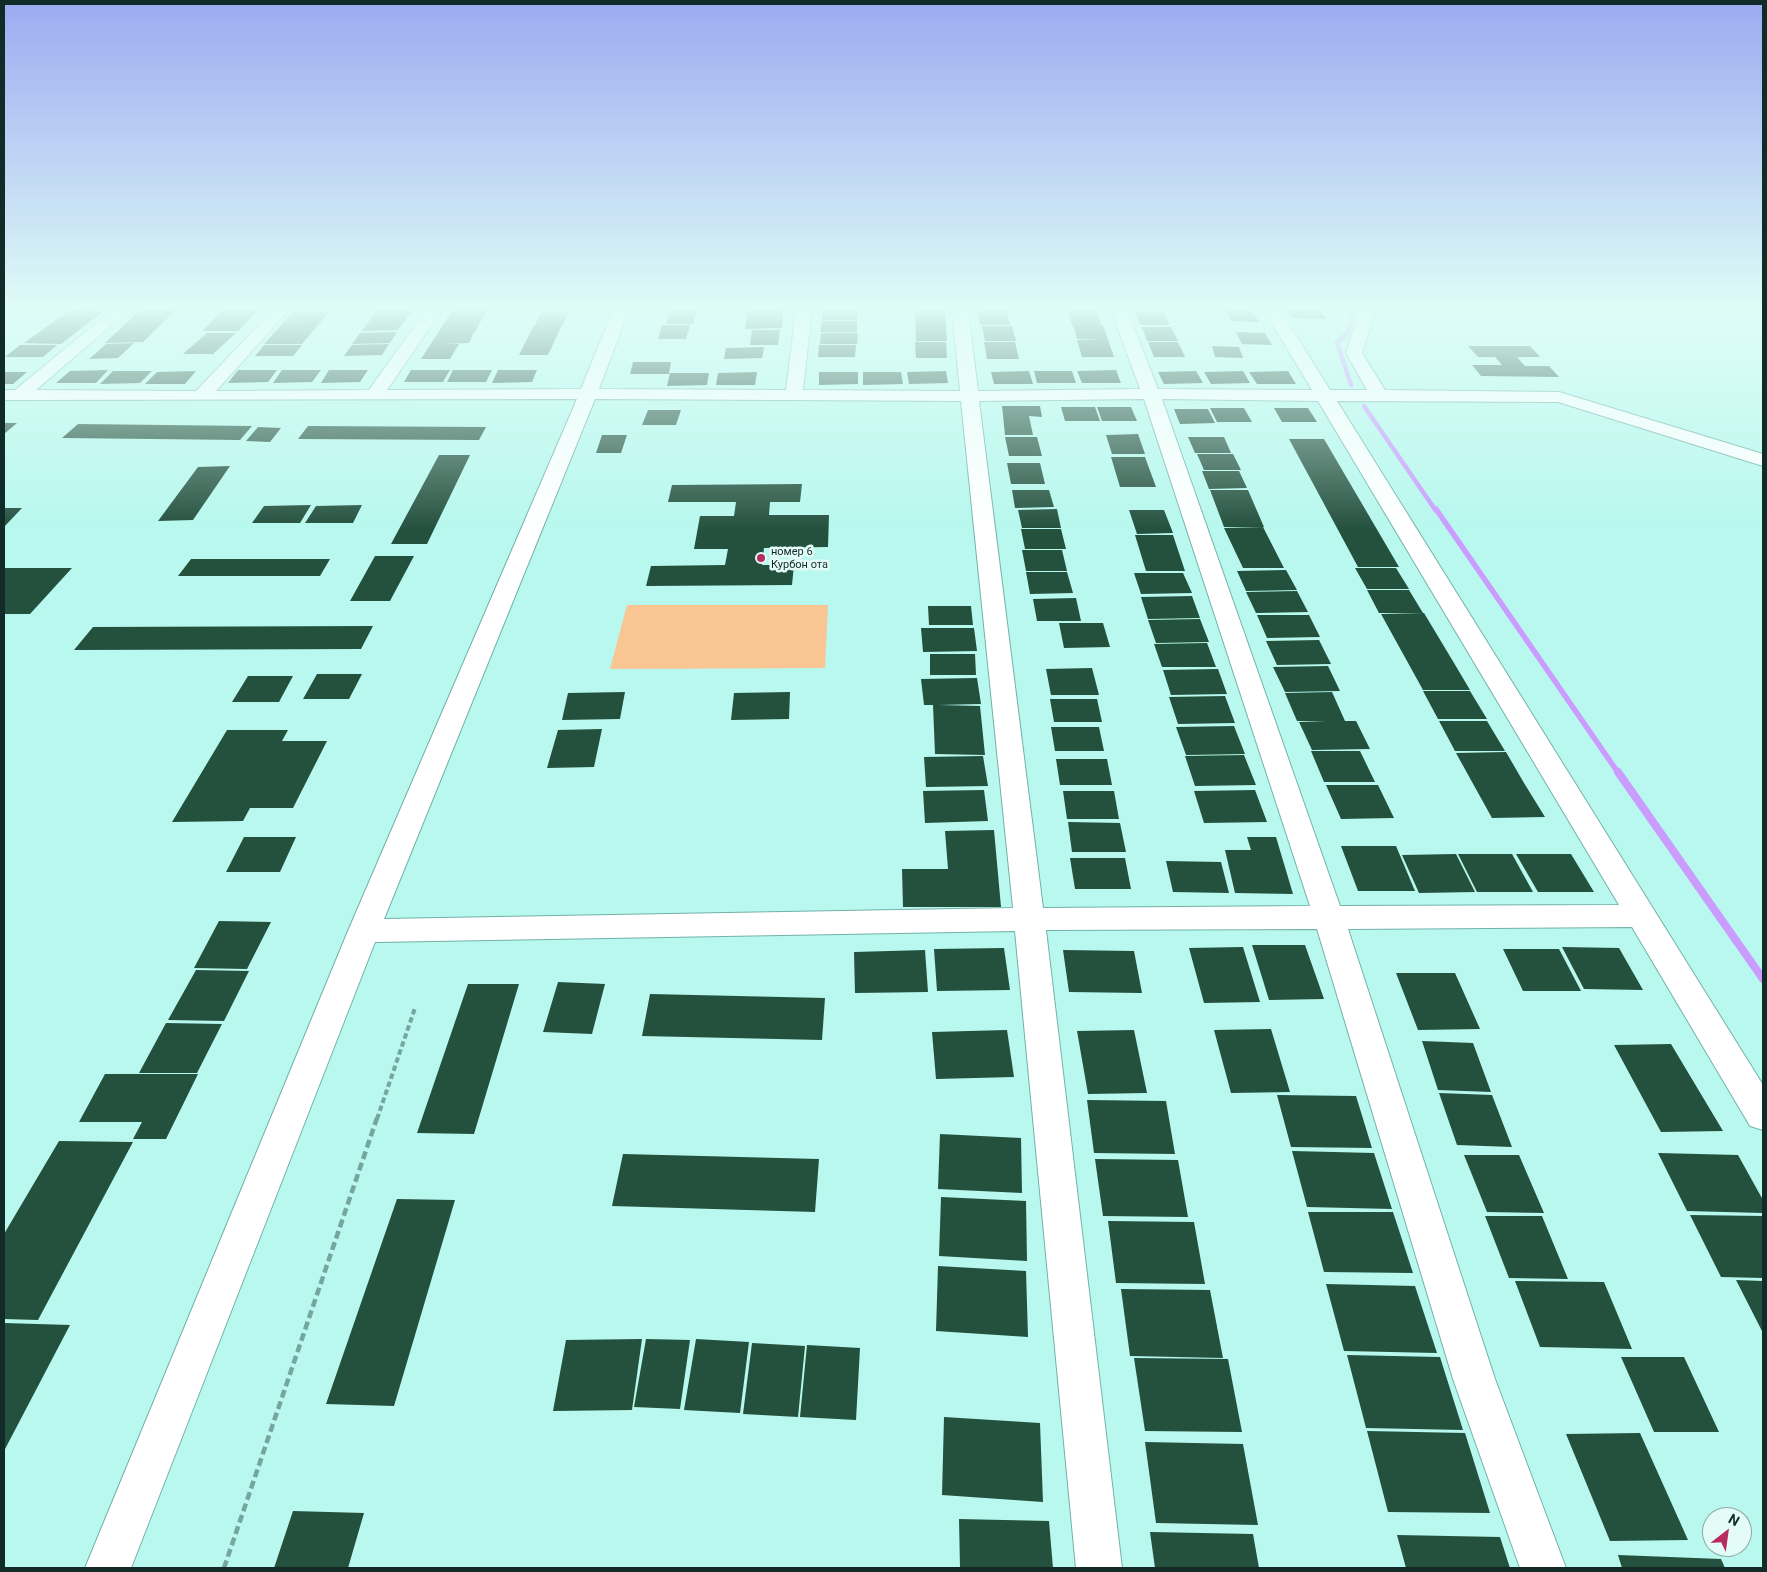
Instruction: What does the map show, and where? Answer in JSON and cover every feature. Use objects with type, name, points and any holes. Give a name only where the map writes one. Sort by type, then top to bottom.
[{"type":"street","points":[[11,395],[26,383]]},
{"type":"street","points":[[201,396],[213,383]]},
{"type":"street","points":[[375,394],[382,383]]},
{"type":"street","points":[[108,1568],[364,931],[591,383]]},
{"type":"street","points":[[794,395],[795,383]]},
{"type":"street","points":[[969,383],[1099,1568]]},
{"type":"street","points":[[1147,383],[1329,918],[1474,1379],[1543,1568]]},
{"type":"street","points":[[1316,383],[1763,1115]]},
{"type":"street","points":[[1372,383],[1379,395]]},
{"type":"street","points":[[11,395],[587,394],[970,396],[1322,394],[1559,397],[1763,460]]},
{"type":"street","points":[[364,931],[1029,919],[1642,916]]},
{"type":"path","points":[[224,1568],[271,1424],[415,1008]]},
{"type":"shaded area","points":[[627,605],[828,605],[825,668],[610,669]]},
{"type":"building","points":[[146,383],[186,383],[185,384]]},
{"type":"building","points":[[668,383],[707,383],[707,385],[667,386]]},
{"type":"building","points":[[716,383],[755,383],[755,385],[716,385]]},
{"type":"building","points":[[819,383],[858,383],[858,384],[819,385]]},
{"type":"building","points":[[863,383],[903,384],[863,385]]},
{"type":"building","points":[[994,383],[1033,384],[994,384]]},
{"type":"building","points":[[1257,383],[1296,384],[1257,384]]},
{"type":"building","points":[[1002,406],[1040,406],[1042,417],[1029,416],[1033,435],[1005,435]]},
{"type":"building","points":[[1061,407],[1095,407],[1100,421],[1065,421]]},
{"type":"building","points":[[1097,407],[1131,407],[1137,421],[1102,421]]},
{"type":"building","points":[[1210,408],[1244,408],[1252,422],[1217,422]]},
{"type":"building","points":[[1274,408],[1308,408],[1317,422],[1282,422]]},
{"type":"building","points":[[1174,409],[1208,409],[1215,423],[1180,424]]},
{"type":"building","points":[[648,410],[681,410],[676,425],[642,425]]},
{"type":"building","points":[[4,423],[17,423],[4,434]]},
{"type":"building","points":[[78,424],[252,426],[240,440],[62,438]]},
{"type":"building","points":[[308,426],[486,427],[479,440],[298,439]]},
{"type":"building","points":[[258,427],[281,428],[270,442],[246,441]]},
{"type":"building","points":[[1138,434],[1145,454],[1112,454],[1106,435]]},
{"type":"building","points":[[602,435],[627,435],[621,453],[596,453]]},
{"type":"building","points":[[1005,437],[1037,437],[1042,456],[1009,456]]},
{"type":"building","points":[[1188,437],[1224,437],[1231,453],[1195,453]]},
{"type":"building","points":[[1289,439],[1324,439],[1399,567],[1358,567]]},
{"type":"building","points":[[1197,454],[1233,454],[1241,470],[1204,470]]},
{"type":"building","points":[[439,455],[470,455],[427,544],[391,544]]},
{"type":"building","points":[[1111,457],[1145,457],[1156,487],[1120,487]]},
{"type":"building","points":[[1007,463],[1040,463],[1045,484],[1011,484]]},
{"type":"building","points":[[230,466],[193,520],[158,521],[198,467]]},
{"type":"building","points":[[1202,471],[1239,471],[1247,488],[1209,489]]},
{"type":"building","points":[[802,484],[800,502],[770,502],[769,515],[829,515],[828,547],[764,548],[762,565],[794,565],[792,585],[646,586],[651,566],[725,565],[728,549],[694,549],[700,516],[734,516],[736,502],[668,502],[672,485]]},
{"type":"building","points":[[1012,490],[1049,490],[1054,507],[1015,508]]},
{"type":"building","points":[[1210,490],[1248,490],[1264,527],[1224,527]]},
{"type":"building","points":[[311,505],[300,523],[252,523],[264,506]]},
{"type":"building","points":[[362,505],[353,523],[305,523],[316,506]]},
{"type":"building","points":[[4,508],[22,508],[5,526]]},
{"type":"building","points":[[1057,509],[1061,528],[1022,528],[1018,510]]},
{"type":"building","points":[[1129,510],[1164,510],[1173,533],[1137,534]]},
{"type":"building","points":[[1263,527],[1284,568],[1243,568],[1224,528]]},
{"type":"building","points":[[1021,529],[1061,529],[1066,549],[1025,549]]},
{"type":"building","points":[[1135,535],[1173,535],[1185,571],[1146,571]]},
{"type":"building","points":[[1022,550],[1062,550],[1067,571],[1026,571]]},
{"type":"building","points":[[375,556],[414,556],[390,601],[350,601]]},
{"type":"building","points":[[191,559],[330,559],[320,576],[178,576]]},
{"type":"building","points":[[4,568],[72,568],[30,614],[4,614]]},
{"type":"building","points":[[1355,568],[1396,568],[1409,589],[1367,589]]},
{"type":"building","points":[[1286,570],[1297,590],[1246,591],[1237,571]]},
{"type":"building","points":[[1026,572],[1067,572],[1073,593],[1030,594]]},
{"type":"building","points":[[1134,573],[1183,573],[1192,593],[1141,594]]},
{"type":"building","points":[[1367,590],[1409,590],[1423,613],[1379,613]]},
{"type":"building","points":[[1297,591],[1308,612],[1256,613],[1246,592]]},
{"type":"building","points":[[1192,596],[1200,618],[1148,619],[1141,597]]},
{"type":"building","points":[[1076,598],[1081,621],[1037,621],[1033,599]]},
{"type":"building","points":[[928,606],[971,606],[973,625],[929,625]]},
{"type":"building","points":[[1424,613],[1470,690],[1423,690],[1381,614]]},
{"type":"building","points":[[1257,615],[1309,615],[1320,637],[1267,638]]},
{"type":"building","points":[[1200,619],[1209,642],[1156,643],[1148,620]]},
{"type":"building","points":[[1059,623],[1103,623],[1110,647],[1064,648]]},
{"type":"building","points":[[373,626],[361,649],[74,650],[93,627]]},
{"type":"building","points":[[921,628],[974,628],[977,651],[923,652]]},
{"type":"building","points":[[1319,640],[1331,664],[1277,665],[1266,641]]},
{"type":"building","points":[[1207,643],[1216,667],[1162,667],[1154,644]]},
{"type":"building","points":[[930,654],[975,654],[976,675],[930,675]]},
{"type":"building","points":[[1328,666],[1340,691],[1285,692],[1273,667]]},
{"type":"building","points":[[1092,668],[1099,695],[1051,695],[1046,669]]},
{"type":"building","points":[[1218,669],[1227,694],[1171,695],[1163,670]]},
{"type":"building","points":[[317,674],[362,674],[349,699],[303,699]]},
{"type":"building","points":[[248,676],[293,676],[279,702],[232,702]]},
{"type":"building","points":[[977,678],[981,704],[938,705],[980,706],[985,755],[935,754],[933,705],[924,705],[921,679]]},
{"type":"building","points":[[1423,691],[1470,691],[1487,719],[1438,719]]},
{"type":"building","points":[[625,692],[620,719],[562,720],[568,693]]},
{"type":"building","points":[[790,692],[789,719],[731,720],[734,693]]},
{"type":"building","points":[[1332,692],[1345,721],[1356,721],[1370,749],[1312,750],[1299,722],[1326,721],[1297,721],[1285,693]]},
{"type":"building","points":[[1225,696],[1235,723],[1178,724],[1169,697]]},
{"type":"building","points":[[1050,699],[1097,699],[1102,722],[1054,722]]},
{"type":"building","points":[[1439,721],[1487,721],[1505,751],[1455,751]]},
{"type":"building","points":[[1234,726],[1245,754],[1186,755],[1176,727]]},
{"type":"building","points":[[1051,727],[1099,727],[1104,751],[1055,751]]},
{"type":"building","points":[[602,729],[594,767],[547,768],[558,730]]},
{"type":"building","points":[[227,730],[288,730],[282,741],[327,741],[293,808],[250,808],[243,821],[172,822]]},
{"type":"building","points":[[1311,751],[1360,751],[1375,782],[1324,782]]},
{"type":"building","points":[[1506,752],[1545,817],[1492,818],[1456,753]]},
{"type":"building","points":[[1244,755],[1256,785],[1195,786],[1185,756]]},
{"type":"building","points":[[983,756],[988,786],[926,787],[924,757]]},
{"type":"building","points":[[1056,759],[1107,759],[1112,785],[1060,785]]},
{"type":"building","points":[[1326,785],[1378,785],[1394,818],[1341,819]]},
{"type":"building","points":[[984,790],[988,821],[925,823],[923,791]]},
{"type":"building","points":[[1255,790],[1267,822],[1204,823],[1194,791]]},
{"type":"building","points":[[1063,791],[1114,791],[1119,819],[1067,819]]},
{"type":"building","points":[[1068,822],[1120,823],[1126,852],[1072,852]]},
{"type":"building","points":[[994,830],[1001,907],[903,907],[902,869],[948,869],[945,831]]},
{"type":"building","points":[[244,837],[296,837],[280,872],[226,872]]},
{"type":"building","points":[[1247,837],[1276,837],[1293,894],[1235,893],[1225,850],[1251,850]]},
{"type":"building","points":[[1341,846],[1396,846],[1415,891],[1358,891]]},
{"type":"building","points":[[1456,854],[1475,892],[1419,893],[1402,855]]},
{"type":"building","points":[[1458,854],[1512,854],[1533,892],[1477,892]]},
{"type":"building","points":[[1516,854],[1571,854],[1594,892],[1538,892]]},
{"type":"building","points":[[1070,858],[1125,858],[1131,889],[1075,889]]},
{"type":"building","points":[[1166,861],[1221,862],[1229,893],[1173,892]]},
{"type":"building","points":[[219,921],[271,922],[247,969],[194,968]]},
{"type":"building","points":[[1252,945],[1305,945],[1324,999],[1269,1000]]},
{"type":"building","points":[[1243,947],[1260,1002],[1204,1003],[1189,948]]},
{"type":"building","points":[[1562,947],[1619,948],[1643,990],[1584,989]]},
{"type":"building","points":[[1004,948],[1010,990],[937,991],[934,949]]},
{"type":"building","points":[[1503,949],[1559,949],[1581,991],[1523,991]]},
{"type":"building","points":[[925,950],[928,992],[855,993],[854,952]]},
{"type":"building","points":[[1063,950],[1134,951],[1142,993],[1069,992]]},
{"type":"building","points":[[196,970],[249,971],[224,1021],[168,1020]]},
{"type":"building","points":[[1396,973],[1455,973],[1480,1029],[1418,1030]]},
{"type":"building","points":[[558,982],[605,984],[592,1034],[543,1032]]},
{"type":"building","points":[[468,984],[519,984],[474,1134],[417,1133]]},
{"type":"building","points":[[650,994],[825,998],[822,1040],[642,1036]]},
{"type":"building","points":[[166,1023],[222,1024],[197,1073],[139,1073]]},
{"type":"building","points":[[1271,1029],[1290,1092],[1231,1093],[1214,1030]]},
{"type":"building","points":[[1007,1030],[1014,1077],[936,1079],[932,1032]]},
{"type":"building","points":[[1134,1030],[1147,1093],[1088,1094],[1077,1031]]},
{"type":"building","points":[[1422,1041],[1473,1043],[1491,1092],[1438,1090]]},
{"type":"building","points":[[1671,1044],[1723,1131],[1661,1132],[1614,1045]]},
{"type":"building","points":[[105,1074],[198,1074],[166,1139],[133,1139],[142,1122],[79,1122]]},
{"type":"building","points":[[1439,1093],[1492,1095],[1512,1147],[1457,1145]]},
{"type":"building","points":[[1277,1095],[1356,1096],[1372,1148],[1291,1147]]},
{"type":"building","points":[[1087,1100],[1166,1101],[1175,1154],[1094,1153]]},
{"type":"building","points":[[940,1134],[1021,1138],[1022,1193],[938,1189]]},
{"type":"building","points":[[59,1141],[133,1142],[38,1320],[4,1319],[4,1234]]},
{"type":"building","points":[[1292,1151],[1374,1153],[1392,1209],[1307,1207]]},
{"type":"building","points":[[1658,1153],[1738,1155],[1763,1200],[1763,1213],[1687,1211]]},
{"type":"building","points":[[623,1154],[819,1159],[815,1212],[612,1206]]},
{"type":"building","points":[[1464,1155],[1519,1155],[1544,1213],[1487,1212]]},
{"type":"building","points":[[1095,1159],[1178,1160],[1188,1217],[1103,1216]]},
{"type":"building","points":[[941,1197],[1026,1201],[1027,1261],[939,1256]]},
{"type":"building","points":[[397,1199],[455,1200],[394,1406],[326,1404]]},
{"type":"building","points":[[1308,1212],[1393,1212],[1413,1273],[1324,1272]]},
{"type":"building","points":[[1690,1215],[1763,1216],[1763,1278],[1721,1277]]},
{"type":"building","points":[[1485,1216],[1542,1216],[1568,1279],[1509,1278]]},
{"type":"building","points":[[1108,1221],[1194,1222],[1205,1284],[1116,1283]]},
{"type":"building","points":[[938,1266],[1026,1271],[1028,1337],[936,1331]]},
{"type":"building","points":[[1736,1280],[1763,1281],[1763,1333]]},
{"type":"building","points":[[1515,1281],[1604,1282],[1632,1349],[1540,1347]]},
{"type":"building","points":[[1326,1284],[1415,1286],[1437,1353],[1344,1351]]},
{"type":"building","points":[[1121,1289],[1210,1290],[1223,1358],[1130,1356]]},
{"type":"building","points":[[4,1323],[70,1325],[4,1451]]},
{"type":"building","points":[[642,1339],[632,1410],[553,1411],[566,1340]]},
{"type":"building","points":[[646,1339],[690,1340],[680,1409],[634,1407]]},
{"type":"building","points":[[696,1339],[749,1342],[740,1413],[684,1410]]},
{"type":"building","points":[[752,1343],[805,1346],[798,1417],[743,1414]]},
{"type":"building","points":[[807,1345],[860,1348],[856,1420],[800,1417]]},
{"type":"building","points":[[1347,1355],[1440,1357],[1463,1430],[1366,1428]]},
{"type":"building","points":[[1621,1357],[1684,1357],[1719,1432],[1654,1432]]},
{"type":"building","points":[[1134,1358],[1228,1359],[1242,1432],[1145,1431]]},
{"type":"building","points":[[944,1417],[1040,1423],[1043,1502],[942,1495]]},
{"type":"building","points":[[1367,1431],[1465,1433],[1490,1513],[1388,1512]]},
{"type":"building","points":[[1640,1433],[1688,1540],[1610,1541],[1566,1434]]},
{"type":"building","points":[[1145,1442],[1243,1444],[1258,1525],[1156,1523]]},
{"type":"building","points":[[293,1511],[364,1513],[348,1568],[274,1568]]},
{"type":"building","points":[[959,1519],[1049,1521],[1053,1568],[960,1568]]},
{"type":"building","points":[[1150,1532],[1253,1534],[1259,1568],[1155,1568]]},
{"type":"building","points":[[1397,1535],[1500,1537],[1510,1568],[1406,1568]]},
{"type":"building","points":[[1618,1555],[1721,1559],[1725,1568],[1622,1568]]},
{"type":"waterway","points":[[1364,406],[1436,511]]},
{"type":"waterway","points":[[1436,509],[1619,774]]},
{"type":"waterway","points":[[1618,772],[1763,979]]},
{"type":"place","name":"номер 6 Курбон ота","points":[[761,558]]}]
